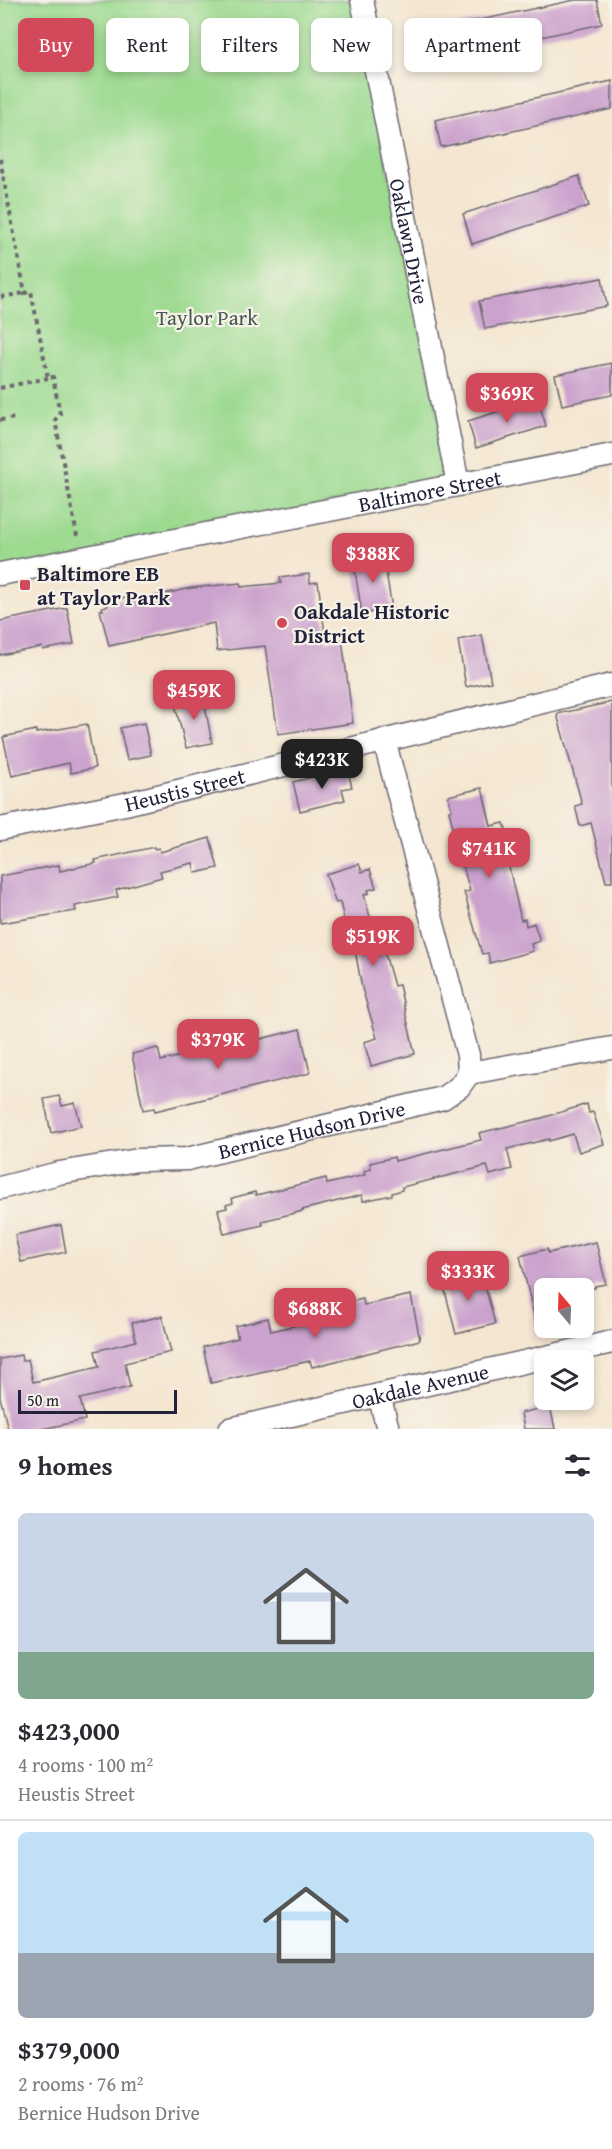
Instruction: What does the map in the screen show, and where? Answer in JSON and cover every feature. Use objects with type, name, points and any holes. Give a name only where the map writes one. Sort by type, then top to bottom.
[{"type":"street","name":"Oaklawn Drive","points":[[362,0],[458,484]]},
{"type":"street","name":"Baltimore Street","points":[[0,574],[612,455]]},
{"type":"street","name":"Heustis Street","points":[[0,829],[125,804],[612,685]]},
{"type":"street","points":[[384,740],[468,1055],[469,1073],[612,1048]]},
{"type":"street","name":"Bernice Hudson Drive","points":[[0,1188],[59,1173],[138,1160],[187,1159],[431,1101],[443,1098],[459,1087],[469,1073]]},
{"type":"street","name":"Oakdale Avenue","points":[[230,1429],[612,1342]]},
{"type":"street","points":[[379,1395],[388,1429]]},
{"type":"path","points":[[0,159],[25,292]]},
{"type":"path","points":[[1,297],[31,291],[48,378]]},
{"type":"path","points":[[0,388],[53,377],[60,414],[55,420],[77,536]]},
{"type":"path","points":[[0,420],[15,418]]},
{"type":"green space","name":"Taylor Park","points":[[0,0],[354,0],[358,18],[311,18],[311,72],[369,72],[451,478],[0,574]]},
{"type":"building","points":[[575,0],[597,0],[602,24],[542,37],[542,18],[489,18]]},
{"type":"building","points":[[612,81],[612,109],[441,147],[435,120]]},
{"type":"building","points":[[579,176],[589,206],[472,244],[463,214]]},
{"type":"building","points":[[602,278],[607,306],[485,329],[479,301]]},
{"type":"building","points":[[612,363],[612,395],[562,405],[555,375]]},
{"type":"building","points":[[538,399],[546,426],[476,448],[468,421]]},
{"type":"building","points":[[383,553],[392,609],[362,614],[354,565],[360,564],[359,557]]},
{"type":"building","points":[[309,574],[310,583],[318,582],[326,641],[342,639],[353,723],[278,734],[265,646],[217,651],[214,623],[109,646],[100,610],[108,606],[107,601],[136,596],[137,600],[191,588],[240,583],[241,587],[281,583],[280,578]]},
{"type":"building","points":[[67,608],[74,644],[0,655],[0,621]]},
{"type":"building","points":[[482,635],[491,682],[466,687],[458,640]]},
{"type":"building","points":[[203,695],[212,743],[186,748],[174,701]]},
{"type":"building","points":[[612,702],[612,882],[606,882],[591,823],[580,826],[575,806],[582,804],[557,714]]},
{"type":"building","points":[[144,723],[151,755],[127,760],[120,728]]},
{"type":"building","points":[[87,724],[95,768],[71,773],[69,763],[12,776],[3,737],[36,730],[36,733]]},
{"type":"building","points":[[347,769],[352,787],[342,789],[345,800],[300,811],[293,782]]},
{"type":"building","points":[[482,788],[491,826],[504,823],[513,852],[506,854],[521,920],[525,919],[526,926],[534,923],[540,941],[531,944],[533,951],[490,963],[488,953],[482,954],[464,892],[470,891],[460,856],[454,857],[448,838],[455,836],[448,796]]},
{"type":"building","points":[[210,838],[218,868],[195,873],[193,863],[160,871],[162,877],[116,890],[118,897],[75,906],[76,911],[0,923],[0,876],[59,865],[60,871],[96,863],[95,860],[154,847],[159,848],[160,852]]},
{"type":"building","points":[[359,864],[362,872],[370,869],[376,888],[368,890],[369,893],[364,895],[372,924],[377,923],[379,930],[383,929],[389,953],[385,954],[394,986],[399,985],[415,1054],[371,1066],[364,1042],[377,1038],[362,988],[355,950],[351,951],[340,902],[336,903],[326,874]]},
{"type":"building","points":[[300,1029],[310,1073],[155,1111],[154,1108],[143,1110],[132,1054],[158,1048],[161,1061],[208,1049],[209,1052]]},
{"type":"building","points":[[59,1096],[62,1106],[75,1103],[81,1126],[51,1133],[44,1099]]},
{"type":"building","points":[[587,1104],[589,1113],[593,1112],[604,1144],[579,1152],[573,1134],[549,1141],[549,1139],[507,1149],[512,1169],[490,1175],[487,1166],[402,1187],[402,1190],[392,1195],[363,1201],[362,1195],[262,1221],[263,1225],[224,1234],[218,1210],[227,1208],[226,1205],[233,1203],[232,1198],[255,1192],[256,1195],[326,1178],[327,1184],[365,1175],[364,1171],[371,1169],[370,1163],[394,1157],[395,1161],[481,1140],[479,1133],[542,1118]]},
{"type":"building","points":[[61,1225],[66,1252],[21,1262],[15,1235]]},
{"type":"building","points":[[596,1242],[606,1284],[594,1288],[594,1278],[534,1278],[534,1316],[520,1256],[547,1249],[548,1253]]},
{"type":"building","points":[[481,1270],[495,1324],[456,1334],[442,1279]]},
{"type":"building","points":[[411,1295],[420,1340],[312,1367],[310,1361],[211,1383],[203,1347],[238,1338],[235,1326],[268,1318],[271,1331],[337,1316],[335,1305],[363,1299],[364,1305]]},
{"type":"building","points":[[162,1316],[171,1352],[125,1363],[130,1387],[80,1399],[85,1420],[42,1429],[8,1429],[0,1397],[0,1359],[21,1355],[22,1361],[28,1359],[33,1382],[99,1367],[95,1351],[136,1341],[132,1323]]},
{"type":"building","points":[[534,1410],[551,1410],[555,1429],[524,1429],[521,1413]]},
{"type":"place","name":"Baltimore EB at Taylor Park","points":[[25,585]]},
{"type":"place","name":"Oakdale Historic District","points":[[282,623]]}]
